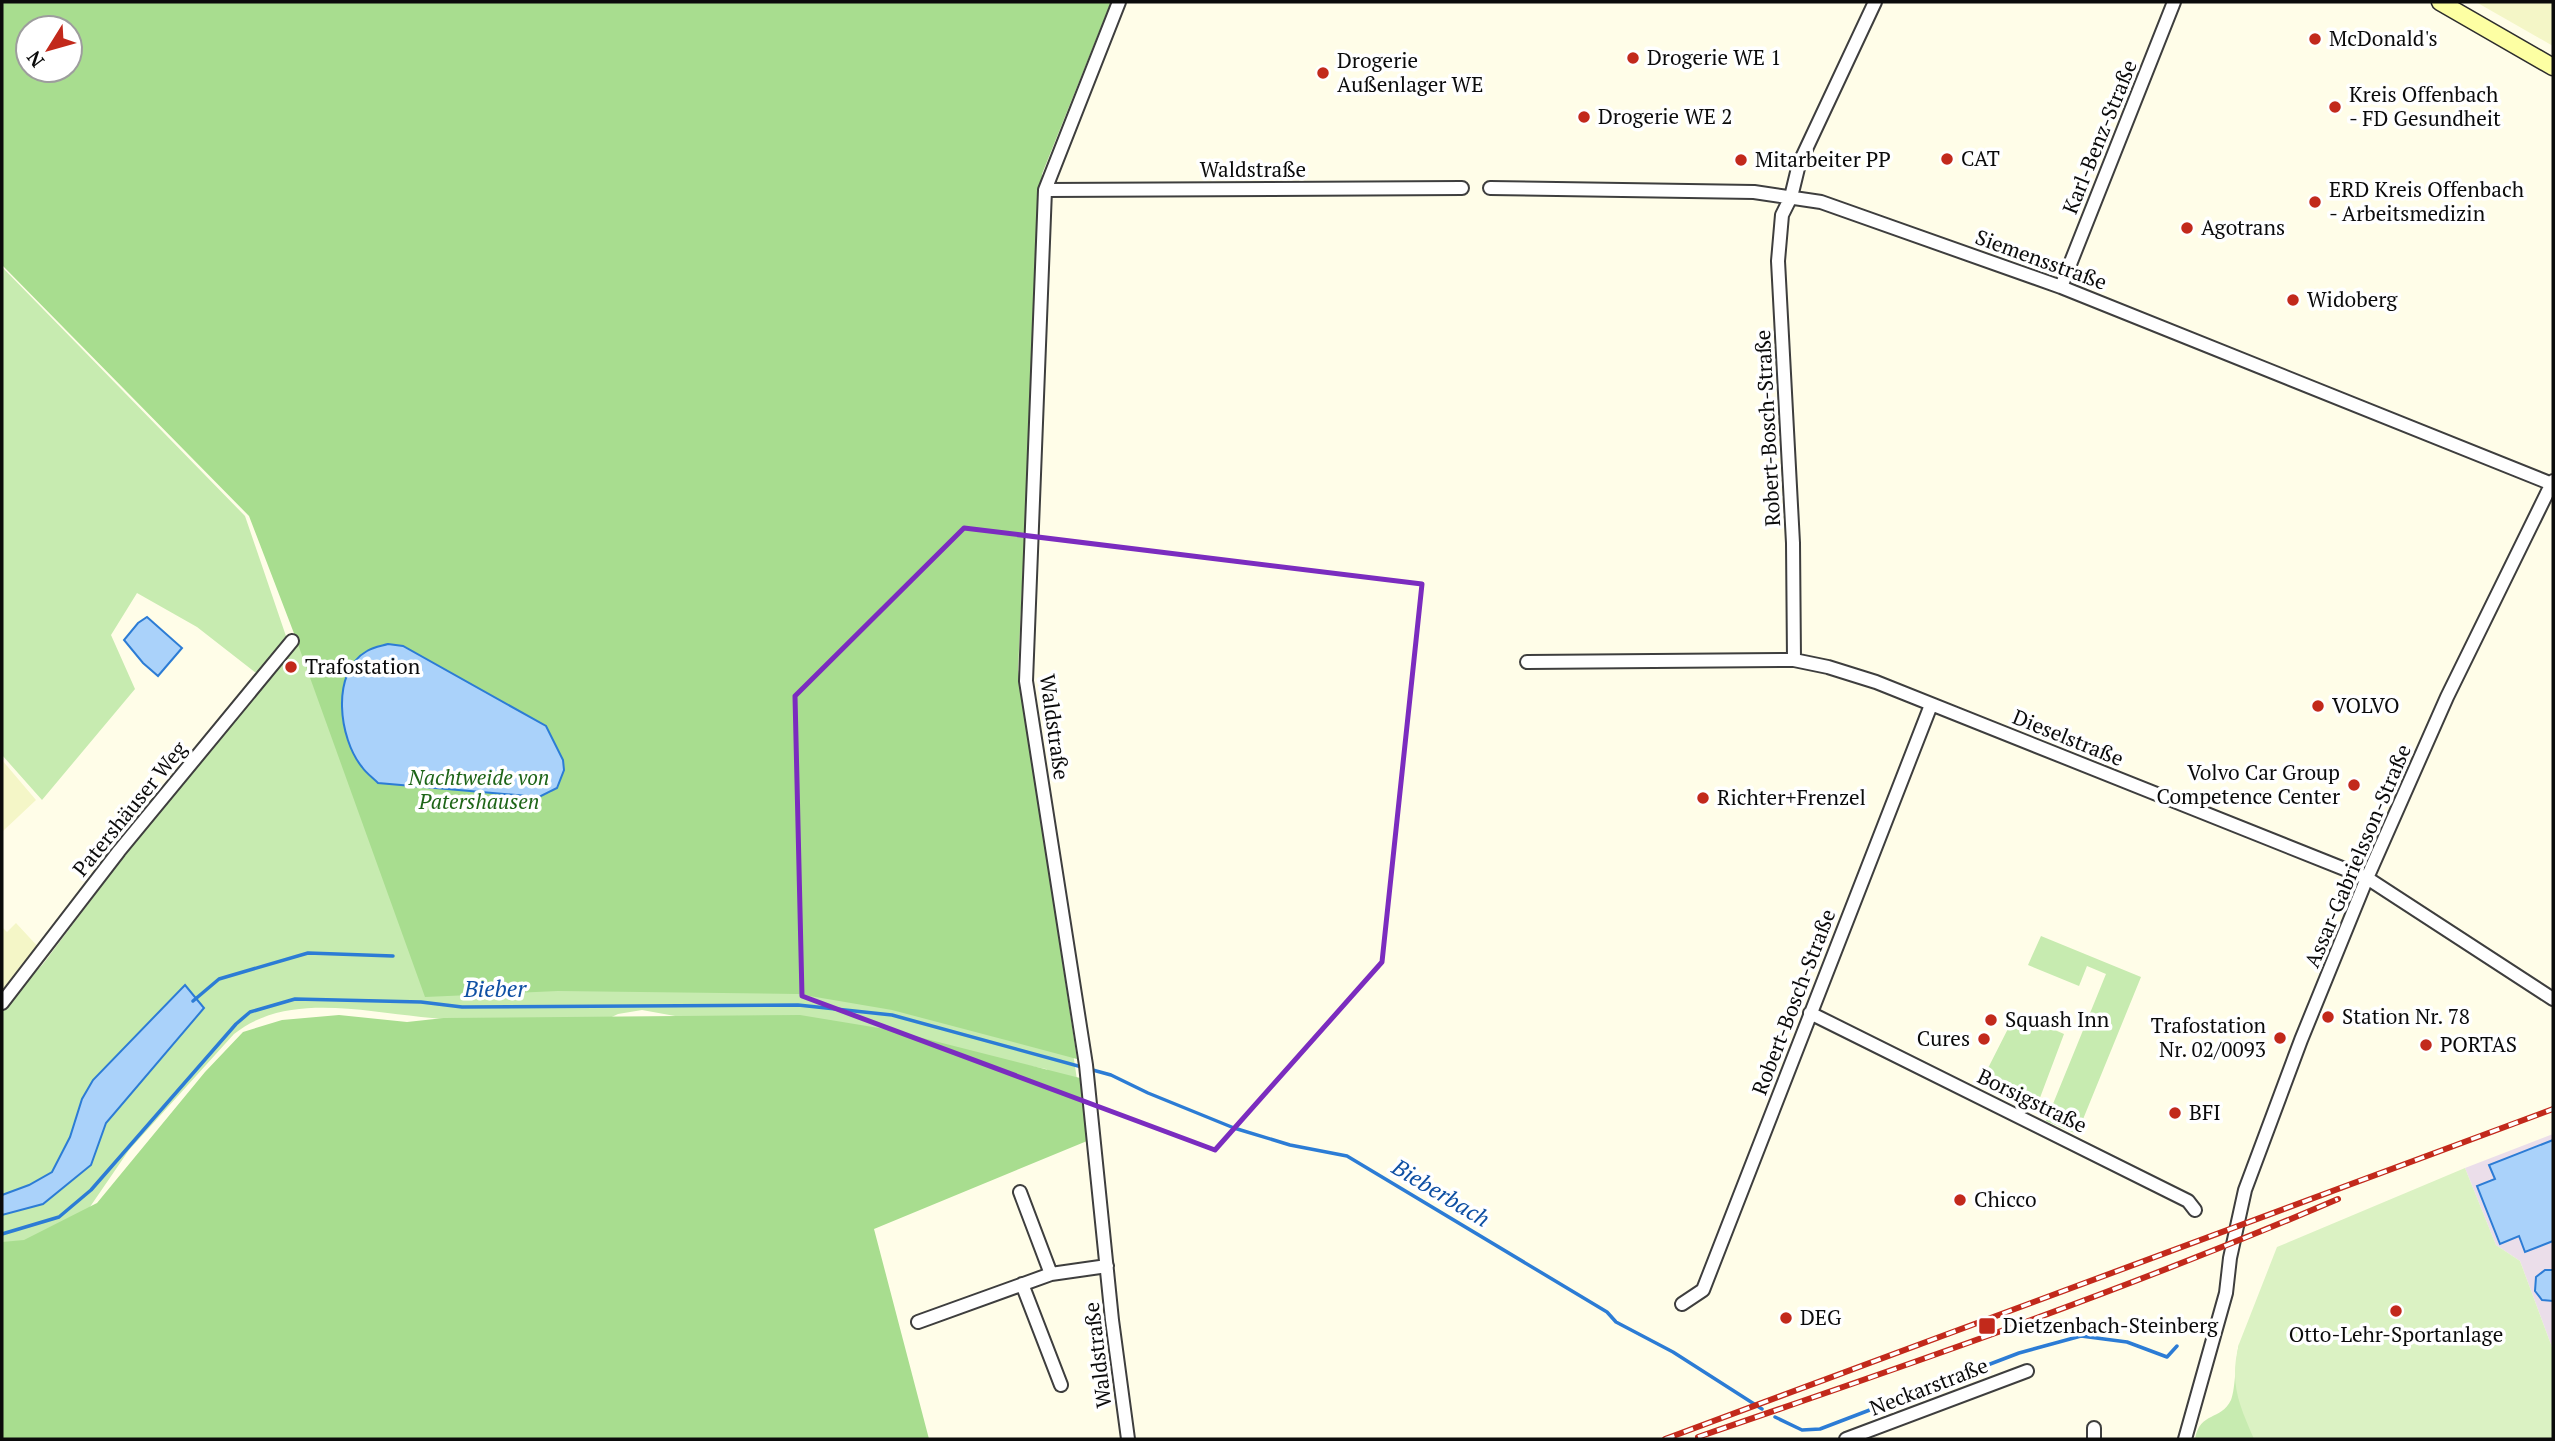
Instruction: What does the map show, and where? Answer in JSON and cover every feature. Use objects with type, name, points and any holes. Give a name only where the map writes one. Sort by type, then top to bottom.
[{"type":"street","name":"Waldstraße","points":[[1119,2],[1045,190],[1026,681],[1086,1071],[1128,1439]]},
{"type":"street","name":"Robert-Bosch-Straße","points":[[1794,660],[1793,543],[1778,261],[1782,215],[1799,164],[1875,2]]},
{"type":"street","name":"Karl-Benz-Straße","points":[[2061,287],[2174,2]]},
{"type":"street","points":[[2440,2],[2553,67]]},
{"type":"street","name":"Waldstraße","points":[[1045,190],[1462,188]]},
{"type":"street","name":"Siemensstraße","points":[[1490,188],[1754,192],[1821,202],[2061,287],[2553,483]]},
{"type":"street","name":"Assar-Gabrielsson-Straße","points":[[2185,1439],[2226,1293],[2230,1258],[2245,1190],[2266,1132],[2367,878],[2447,697],[2553,483]]},
{"type":"street","name":"Patershäuser Weg","points":[[2,1003],[119,851],[292,641]]},
{"type":"street","name":"Dieselstraße","points":[[1527,662],[1794,660],[1876,682],[2367,878],[2553,999]]},
{"type":"street","name":"Robert-Bosch-Straße","points":[[1682,1304],[1703,1290],[1931,705]]},
{"type":"street","name":"Borsigstraße","points":[[1810,1013],[2188,1201],[2195,1210]]},
{"type":"street","points":[[1020,1192],[1051,1274]]},
{"type":"street","points":[[918,1322],[1051,1274],[1107,1266]]},
{"type":"street","name":"Waldstraße","points":[[1022,1284],[1061,1385]]},
{"type":"street","name":"Neckarstraße","points":[[1846,1439],[2027,1371]]},
{"type":"highlighted area","points":[[964,528],[1422,584],[1382,962],[1215,1150],[802,996],[795,696]]},
{"type":"shaded area","points":[[2553,1134],[2553,1350],[2520,1261],[2496,1245],[2465,1168]]},
{"type":"green space","points":[[2,2],[1111,2],[1042,174],[1018,670],[1077,1059],[892,1010],[798,994],[558,991],[425,997],[249,516],[2,265]],"holes":[[[376,647],[552,792],[539,797],[357,658]]]},
{"type":"green space","points":[[2476,2],[2553,2],[2553,46]]},
{"type":"green space","points":[[2,267],[245,516],[288,642],[260,676],[197,627],[137,593],[111,635],[135,689],[42,800],[2,755]]},
{"type":"green space","name":"Nachtweide von Patershausen","points":[[378,543],[1058,949],[1077,1080],[1060,1078],[1046,1069],[816,1025],[675,1016],[642,1010],[618,1014],[595,1025],[576,1028],[440,1019],[349,1009],[300,1009],[276,1013],[254,1021],[234,1034],[129,1150],[70,1236],[2,1250],[2,1008],[43,964],[151,820]]},
{"type":"green space","points":[[2,760],[36,800],[2,832]]},
{"type":"green space","points":[[16,923],[41,950],[2,996],[2,927],[7,932]]},
{"type":"green space","points":[[2041,936],[2141,977],[2077,1134],[2046,1121],[2106,974],[2087,966],[2079,986],[2028,965]]},
{"type":"green space","points":[[2016,1013],[2064,1034],[2035,1111],[1989,1088],[1984,1076]]},
{"type":"green space","points":[[339,1015],[407,1022],[444,1018],[800,1015],[891,1030],[1080,1078],[1087,1141],[874,1229],[929,1439],[2,1439],[2,1242],[24,1240],[97,1203],[205,1072],[243,1032],[282,1020]]},
{"type":"green space","name":"Otto-Lehr-Sportanlage","points":[[2465,1168],[2496,1245],[2520,1261],[2553,1350],[2553,1439],[2254,1439],[2237,1393],[2236,1358],[2277,1247]]},
{"type":"green space","points":[[2239,1344],[2273,1439],[2195,1439],[2201,1424],[2227,1407],[2231,1400]]},
{"type":"water","points":[[147,617],[182,648],[158,676],[124,640],[138,623]]},
{"type":"water","points":[[388,644],[403,646],[546,726],[563,760],[564,770],[557,788],[539,797],[378,783],[362,767],[348,740],[342,706],[343,690],[347,674],[355,661],[369,650]]},
{"type":"water","points":[[185,985],[204,1008],[106,1123],[91,1165],[43,1204],[2,1215],[2,1195],[29,1185],[52,1172],[70,1137],[82,1099],[93,1080]]},
{"type":"water","points":[[2553,1140],[2553,1241],[2525,1252],[2519,1236],[2500,1244],[2477,1186],[2495,1179],[2489,1165]]},
{"type":"water","points":[[2545,1270],[2553,1270],[2553,1301],[2542,1300],[2535,1291],[2536,1277]]},
{"type":"waterway","points":[[193,1001],[219,979],[308,953],[393,956]]},
{"type":"waterway","name":"Bieber","points":[[2,1234],[59,1217],[91,1190],[236,1024],[250,1012],[295,999],[421,1002],[462,1007],[798,1005],[892,1015],[1111,1075],[1234,1128],[1290,1145],[1347,1156],[1607,1312],[1616,1322],[1673,1352],[1762,1409]]},
{"type":"waterway","name":"Bieberbach","points":[[1775,1417],[1802,1430],[1820,1429],[2019,1353],[2081,1336],[2127,1342],[2167,1357]]},
{"type":"waterway","points":[[2167,1357],[2177,1346]]},
{"type":"railway","points":[[1665,1439],[2553,1109]]},
{"type":"railway","points":[[1698,1437],[2100,1294],[2338,1199]]},
{"type":"place","name":"McDonald's","points":[[2315,39]]},
{"type":"place","name":"Drogerie WE 1","points":[[1633,58]]},
{"type":"place","name":"Drogerie Außenlager WE","points":[[1323,73]]},
{"type":"place","name":"Kreis Offenbach - FD Gesundheit","points":[[2335,107]]},
{"type":"place","name":"Drogerie WE 2","points":[[1584,117]]},
{"type":"place","name":"CAT","points":[[1947,159]]},
{"type":"place","name":"Mitarbeiter PP","points":[[1741,160]]},
{"type":"place","name":"ERD Kreis Offenbach - Arbeitsmedizin","points":[[2315,202]]},
{"type":"place","name":"Agotrans","points":[[2187,228]]},
{"type":"place","name":"Widoberg","points":[[2293,300]]},
{"type":"place","name":"Trafostation","points":[[291,667]]},
{"type":"place","name":"VOLVO","points":[[2318,706]]},
{"type":"place","name":"Volvo Car Group Competence Center","points":[[2354,785]]},
{"type":"place","name":"Richter+Frenzel","points":[[1703,798]]},
{"type":"place","name":"Station Nr. 78","points":[[2328,1017]]},
{"type":"place","name":"Squash Inn","points":[[1991,1020]]},
{"type":"place","name":"Trafostation Nr. 02/0093","points":[[2280,1038]]},
{"type":"place","name":"Cures","points":[[1984,1039]]},
{"type":"place","name":"PORTAS","points":[[2426,1045]]},
{"type":"place","name":"BFI","points":[[2175,1113]]},
{"type":"place","name":"Chicco","points":[[1960,1200]]},
{"type":"place","name":"Otto-Lehr-Sportanlage","points":[[2396,1311]]},
{"type":"place","name":"DEG","points":[[1786,1318]]},
{"type":"place","name":"Dietzenbach-Steinberg","points":[[1987,1326]]}]
